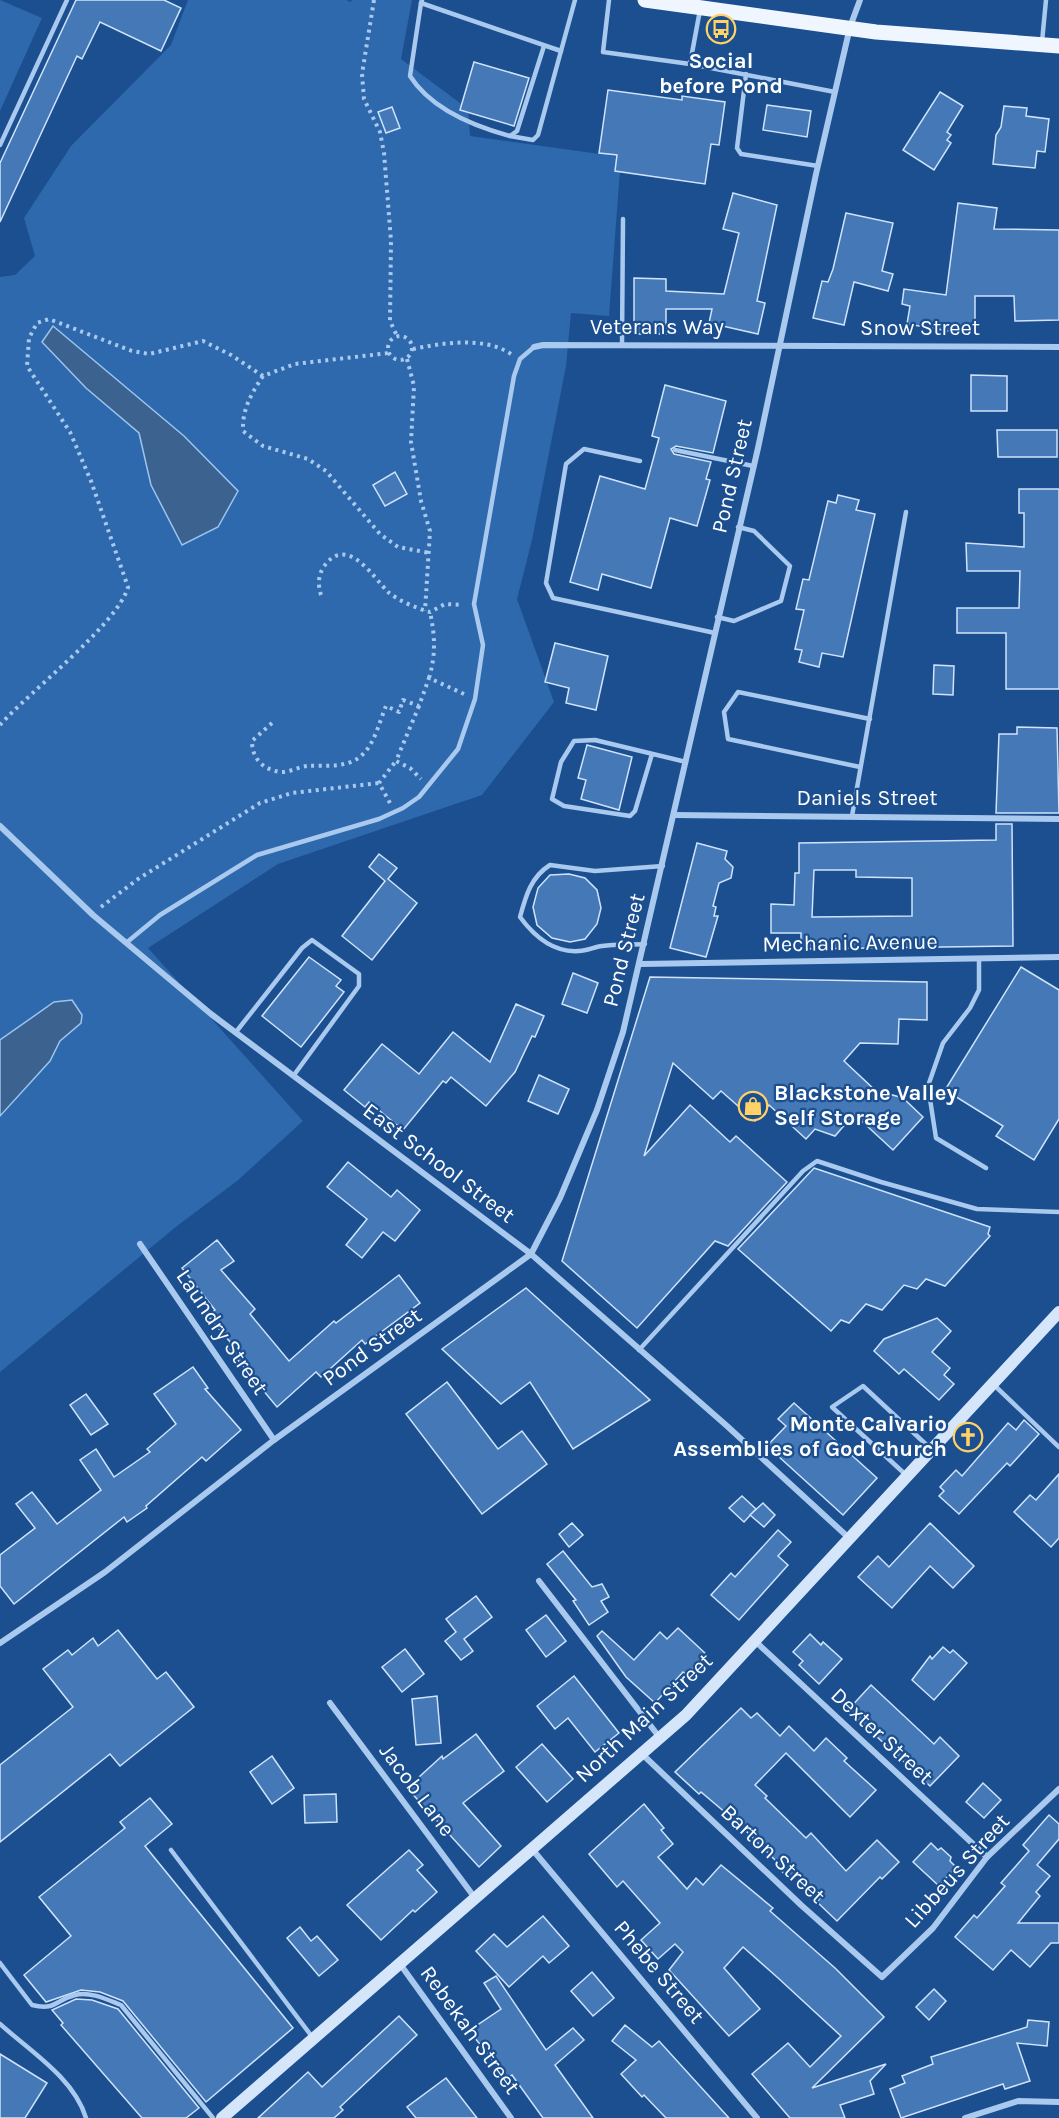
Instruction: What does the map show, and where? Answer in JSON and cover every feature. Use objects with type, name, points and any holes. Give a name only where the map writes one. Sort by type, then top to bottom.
[{"type":"main road","points":[[645,0],[850,27],[1059,46]]},
{"type":"street","name":"Pond Street","points":[[0,1643],[105,1572],[274,1440],[531,1254],[560,1198],[597,1110],[623,1032],[641,964],[818,166],[850,27],[860,0]]},
{"type":"street","name":"Veterans Way","points":[[534,347],[543,345],[780,345]]},
{"type":"street","name":"Snow Street","points":[[780,345],[1059,347]]},
{"type":"street","name":"Daniels Street","points":[[674,815],[1059,819]]},
{"type":"street","name":"East School Street","points":[[0,826],[93,915],[236,1032],[531,1254],[849,1538]]},
{"type":"street","name":"Mechanic Avenue","points":[[641,964],[1059,957]]},
{"type":"street","name":"Laundry Street","points":[[140,1244],[274,1440]]},
{"type":"street","name":"North Main Street","points":[[222,2118],[686,1714],[1059,1312]]},
{"type":"street","points":[[539,1581],[660,1738]]},
{"type":"street","name":"Dexter Street","points":[[753,1640],[987,1857]]},
{"type":"street","name":"Jacob Lane","points":[[330,1703],[475,1898]]},
{"type":"street","name":"Barton Street","points":[[642,1754],[801,1905],[882,1977]]},
{"type":"street","name":"Libbeus Street","points":[[882,1977],[933,1928],[987,1857],[1059,1789]]},
{"type":"street","name":"Phebe Street","points":[[532,1849],[757,2118]]},
{"type":"street","name":"Rebekah Street","points":[[400,1964],[510,2118]]},
{"type":"street","points":[[965,2118],[1018,2101],[1059,2102]]},
{"type":"lane","points":[[0,145],[67,0]]},
{"type":"lane","points":[[561,51],[421,2],[409,68],[414,83],[463,120],[510,136],[533,140],[538,135],[561,51],[574,0]]},
{"type":"lane","points":[[609,0],[603,52],[690,64],[835,92]]},
{"type":"lane","points":[[1041,46],[1046,0]]},
{"type":"lane","points":[[690,64],[700,9]]},
{"type":"lane","points":[[510,136],[519,126],[544,46]]},
{"type":"lane","points":[[746,74],[737,148],[741,154],[818,166]]},
{"type":"lane","points":[[622,219],[622,345]]},
{"type":"lane","points":[[126,943],[160,915],[257,855],[379,819],[394,812],[419,797],[458,749],[475,699],[483,645],[474,607],[514,375],[520,359],[534,347]]},
{"type":"lane","points":[[640,461],[584,449],[566,464],[546,583],[553,598],[715,633]]},
{"type":"lane","points":[[675,450],[753,466]]},
{"type":"lane","points":[[852,816],[906,513]]},
{"type":"lane","points":[[717,617],[734,621],[781,601],[790,566],[754,531],[738,527]]},
{"type":"lane","points":[[860,767],[728,739],[724,712],[738,692],[870,719]]},
{"type":"lane","points":[[652,754],[635,812],[630,816],[564,806],[552,799],[561,762],[574,741],[583,739],[652,754],[686,762]]},
{"type":"lane","points":[[645,944],[603,946],[578,951],[565,950],[546,944],[531,932],[520,917],[527,892],[538,873],[550,865],[595,871],[663,866]]},
{"type":"lane","points":[[236,1032],[302,948],[312,939],[359,974],[359,987],[294,1075]]},
{"type":"lane","points":[[979,959],[979,990],[970,1008],[944,1043],[928,1086],[936,1138],[986,1168]]},
{"type":"lane","points":[[639,1350],[803,1171],[817,1161],[977,1209],[1059,1212]]},
{"type":"lane","points":[[993,1384],[1059,1447]]},
{"type":"lane","points":[[907,1476],[832,1407],[862,1386],[931,1449]]},
{"type":"lane","points":[[171,1850],[313,2037]]},
{"type":"lane","points":[[0,1963],[32,2005],[46,2009],[76,1994],[102,1997],[121,2005],[213,2118]]},
{"type":"lane","points":[[0,2024],[60,2076],[82,2107],[86,2118]]},
{"type":"path","points":[[374,0],[362,74],[364,99],[380,132],[384,153],[391,240],[390,321],[397,336]]},
{"type":"path","points":[[0,725],[81,648],[125,600],[128,588],[91,481],[70,432],[27,366],[29,338],[37,323],[49,319],[132,351],[149,354],[203,341],[231,355],[263,376]]},
{"type":"path","points":[[397,336],[408,338],[413,349]]},
{"type":"path","points":[[397,336],[389,344],[389,352],[398,360],[406,358],[413,349],[440,343],[482,345],[504,349],[520,359]]},
{"type":"path","points":[[389,352],[295,364],[263,376],[250,396],[242,420],[243,431],[263,446],[308,459],[326,471],[380,534],[398,547],[430,553]]},
{"type":"path","points":[[93,915],[138,879],[260,803],[292,793],[379,783],[396,761],[429,678],[435,645],[428,611],[430,531],[421,501],[411,442],[414,386],[406,358]]},
{"type":"path","points":[[321,595],[319,588],[322,569],[330,560],[340,556],[364,563],[388,592],[428,611],[445,604],[474,607]]},
{"type":"path","points":[[429,678],[475,699]]},
{"type":"path","points":[[272,723],[252,741],[252,753],[260,765],[281,772],[306,766],[330,767],[346,763],[364,753],[386,706],[399,712],[403,700],[419,706]]},
{"type":"path","points":[[396,761],[410,768],[427,786]]},
{"type":"path","points":[[379,783],[394,812]]},
{"type":"shaded area","points":[[0,0],[42,18],[0,111]]},
{"type":"shaded area","points":[[188,0],[346,0],[351,2],[352,0],[412,0],[401,59],[468,109],[470,136],[621,157],[609,316],[571,313],[566,366],[532,540],[517,599],[554,702],[482,795],[278,864],[148,948],[303,1121],[237,1181],[177,1226],[0,1372],[0,277],[15,275],[35,256],[24,218],[71,146],[171,45]]},
{"type":"shaded area","points":[[53,326],[184,436],[238,491],[218,527],[182,545],[151,485],[139,433],[86,388],[42,342]]},
{"type":"shaded area","points":[[72,1000],[82,1015],[81,1023],[60,1041],[50,1061],[0,1116],[0,1040],[54,1002]]},
{"type":"building","points":[[76,0],[164,0],[181,8],[161,51],[100,22],[82,59],[77,56],[0,222],[0,163]]},
{"type":"building","points":[[474,62],[529,78],[514,126],[460,110]]},
{"type":"building","points":[[608,90],[682,100],[682,96],[725,102],[719,145],[711,144],[705,184],[615,171],[617,155],[599,153]]},
{"type":"building","points":[[940,92],[963,106],[947,132],[951,135],[947,140],[951,143],[934,170],[903,150]]},
{"type":"building","points":[[767,105],[811,111],[807,137],[763,130]]},
{"type":"building","points":[[1004,106],[1027,108],[1026,116],[1049,119],[1045,152],[1037,151],[1035,168],[993,164],[996,135],[1001,127]]},
{"type":"building","points":[[392,107],[400,128],[386,133],[378,112]]},
{"type":"building","points":[[733,193],[777,205],[757,301],[765,303],[758,334],[709,323],[712,309],[666,309],[666,334],[634,334],[634,278],[666,279],[666,291],[724,294],[739,233],[723,229]]},
{"type":"building","points":[[958,203],[997,208],[994,229],[1059,230],[1059,320],[1015,321],[1014,296],[975,296],[975,331],[948,331],[907,324],[910,306],[902,304],[904,289],[946,295]]},
{"type":"building","points":[[846,213],[893,223],[882,271],[893,274],[888,291],[854,282],[844,325],[813,318],[822,281],[828,282],[833,269]]},
{"type":"building","points":[[971,375],[1007,376],[1007,411],[971,411]]},
{"type":"building","points":[[665,385],[726,401],[713,453],[676,446],[671,449],[674,454],[711,462],[706,479],[710,480],[697,526],[670,518],[651,588],[602,574],[598,590],[570,582],[600,476],[645,489],[659,438],[652,436]]},
{"type":"building","points":[[997,430],[1057,430],[1057,457],[998,457]]},
{"type":"building","points":[[395,472],[407,494],[385,506],[373,485]]},
{"type":"building","points":[[1019,489],[1059,489],[1059,689],[1006,689],[1006,633],[957,633],[957,608],[1019,608],[1020,571],[967,571],[966,543],[1024,547],[1024,513],[1019,513]]},
{"type":"building","points":[[838,495],[859,500],[856,510],[875,514],[843,657],[822,653],[819,667],[799,662],[802,650],[795,649],[804,610],[796,609],[803,579],[809,580],[828,501],[836,503]]},
{"type":"building","points":[[555,643],[608,656],[596,710],[566,703],[569,688],[545,682]]},
{"type":"building","points":[[934,665],[954,666],[953,695],[933,694]]},
{"type":"building","points":[[1017,727],[1057,728],[1059,813],[996,813],[999,734],[1017,734]]},
{"type":"building","points":[[587,745],[632,757],[619,810],[581,799],[586,780],[578,778]]},
{"type":"building","points":[[996,824],[1012,824],[1013,946],[801,949],[801,933],[771,933],[771,904],[794,905],[795,873],[799,873],[799,843],[996,840]],"holes":[[[814,870],[856,870],[856,877],[912,878],[912,916],[812,917]]]},
{"type":"building","points":[[697,843],[727,851],[725,859],[733,867],[731,878],[719,883],[713,906],[716,907],[714,916],[718,916],[706,957],[670,948]]},
{"type":"building","points":[[379,854],[397,868],[388,879],[417,903],[372,960],[342,936],[385,881],[369,867]]},
{"type":"building","points":[[569,874],[585,878],[597,890],[601,908],[597,924],[585,939],[570,942],[552,938],[537,925],[533,907],[538,888],[550,875]]},
{"type":"building","points":[[309,957],[341,980],[336,986],[344,992],[301,1047],[262,1016]]},
{"type":"building","points":[[1021,967],[1059,990],[1059,1119],[1034,1160],[996,1136],[1003,1126],[945,1090]]},
{"type":"building","points":[[573,973],[598,983],[587,1013],[562,1004]]},
{"type":"building","points":[[650,977],[927,982],[927,1020],[899,1019],[898,1044],[860,1043],[844,1061],[875,1090],[903,1098],[923,1117],[893,1150],[854,1114],[835,1136],[815,1129],[806,1139],[769,1105],[755,1121],[721,1091],[713,1099],[673,1063],[644,1156],[690,1105],[730,1142],[736,1136],[787,1182],[728,1246],[715,1241],[637,1328],[562,1261]]},
{"type":"building","points":[[516,1004],[544,1016],[515,1072],[486,1106],[451,1077],[446,1083],[443,1081],[403,1130],[369,1102],[365,1107],[344,1090],[382,1044],[419,1074],[453,1032],[490,1062]]},
{"type":"building","points":[[539,1075],[569,1089],[558,1114],[528,1101]]},
{"type":"building","points":[[348,1162],[391,1197],[397,1190],[420,1210],[395,1241],[383,1232],[362,1258],[346,1245],[367,1219],[327,1187]]},
{"type":"building","points":[[814,1168],[990,1227],[988,1234],[990,1236],[945,1286],[926,1279],[917,1289],[904,1285],[882,1310],[866,1304],[849,1323],[841,1320],[831,1331],[738,1249]]},
{"type":"building","points":[[217,1240],[234,1261],[221,1270],[255,1309],[250,1314],[289,1361],[334,1321],[336,1323],[399,1275],[420,1303],[365,1344],[362,1340],[321,1377],[316,1372],[277,1407],[227,1347],[231,1343],[208,1316],[215,1310],[182,1268]]},
{"type":"building","points":[[526,1288],[650,1400],[573,1449],[530,1382],[501,1404],[442,1349]]},
{"type":"building","points":[[937,1318],[951,1331],[932,1352],[950,1368],[944,1375],[954,1384],[939,1400],[904,1369],[899,1374],[874,1351],[884,1339]]},
{"type":"building","points":[[193,1367],[208,1388],[205,1389],[241,1430],[206,1461],[202,1457],[146,1506],[147,1508],[127,1522],[124,1517],[14,1604],[0,1586],[0,1555],[35,1528],[16,1504],[32,1492],[57,1524],[101,1490],[80,1460],[96,1449],[114,1477],[150,1452],[147,1449],[176,1424],[154,1394]]},
{"type":"building","points":[[447,1382],[498,1449],[522,1431],[547,1464],[482,1514],[406,1414]]},
{"type":"building","points":[[86,1394],[108,1424],[91,1435],[70,1405]]},
{"type":"building","points":[[794,1403],[877,1478],[843,1515],[767,1446],[786,1426],[778,1419]]},
{"type":"building","points":[[1024,1420],[1039,1434],[1010,1466],[1007,1463],[959,1514],[939,1496],[944,1491],[940,1487],[956,1470],[962,1476],[1008,1423],[1016,1430]]},
{"type":"building","points":[[1059,1474],[1059,1538],[1051,1547],[1014,1512],[1030,1495],[1036,1500]]},
{"type":"building","points":[[742,1496],[756,1509],[744,1522],[729,1508]]},
{"type":"building","points":[[763,1503],[775,1515],[764,1527],[750,1515]]},
{"type":"building","points":[[572,1523],[583,1535],[569,1547],[559,1534]]},
{"type":"building","points":[[930,1523],[974,1566],[953,1588],[930,1566],[892,1608],[858,1577],[878,1556],[889,1567]]},
{"type":"building","points":[[778,1530],[791,1542],[778,1556],[788,1565],[739,1620],[711,1595],[731,1573],[735,1577]]},
{"type":"building","points":[[563,1551],[592,1587],[602,1584],[609,1597],[601,1601],[608,1612],[589,1625],[573,1601],[576,1600],[547,1564]]},
{"type":"building","points":[[476,1596],[492,1617],[464,1639],[473,1651],[461,1660],[445,1641],[456,1632],[446,1619]]},
{"type":"building","points":[[546,1615],[566,1641],[546,1657],[526,1630]]},
{"type":"building","points":[[678,1628],[706,1654],[687,1675],[683,1672],[655,1703],[626,1677],[597,1636],[602,1631],[634,1660],[660,1632],[667,1639]]},
{"type":"building","points":[[118,1630],[157,1679],[166,1672],[194,1707],[120,1766],[110,1754],[0,1842],[0,1765],[73,1707],[43,1669],[68,1650],[72,1655],[93,1638],[98,1646]]},
{"type":"building","points":[[810,1634],[821,1645],[823,1642],[842,1659],[819,1684],[799,1665],[803,1661],[793,1652]]},
{"type":"building","points":[[943,1647],[950,1653],[953,1650],[967,1663],[934,1700],[912,1680],[930,1656],[932,1659]]},
{"type":"building","points":[[405,1649],[424,1674],[402,1692],[382,1667]]},
{"type":"building","points":[[574,1676],[619,1733],[595,1752],[568,1718],[555,1729],[537,1706]]},
{"type":"building","points":[[871,1685],[934,1744],[940,1737],[959,1756],[930,1786],[848,1710]]},
{"type":"building","points":[[437,1696],[441,1743],[416,1745],[412,1699]]},
{"type":"building","points":[[741,1708],[751,1718],[757,1713],[780,1736],[789,1726],[814,1751],[826,1738],[847,1758],[844,1761],[876,1790],[850,1817],[786,1753],[755,1785],[767,1796],[765,1798],[806,1838],[811,1833],[846,1871],[877,1840],[899,1862],[882,1879],[880,1877],[837,1921],[817,1902],[820,1898],[796,1873],[789,1879],[776,1865],[778,1863],[740,1825],[701,1792],[699,1794],[675,1772]]},
{"type":"building","points":[[476,1734],[504,1771],[463,1803],[501,1846],[479,1867],[407,1788],[442,1756],[443,1759]]},
{"type":"building","points":[[542,1744],[573,1779],[547,1802],[516,1767]]},
{"type":"building","points":[[272,1756],[294,1788],[272,1804],[250,1772]]},
{"type":"building","points":[[983,1783],[1001,1800],[984,1818],[966,1802]]},
{"type":"building","points":[[336,1794],[337,1822],[305,1823],[304,1795]]},
{"type":"building","points":[[150,1798],[172,1824],[145,1846],[293,2028],[206,2102],[123,2001],[100,1992],[81,1990],[46,2002],[24,1975],[71,1936],[39,1897],[125,1828],[120,1822]]},
{"type":"building","points":[[644,1804],[664,1828],[661,1830],[673,1844],[658,1857],[687,1889],[696,1878],[703,1885],[721,1865],[773,1908],[770,1911],[835,1968],[884,2017],[812,2088],[886,2064],[870,2081],[874,2094],[840,2105],[845,2118],[790,2118],[752,2074],[788,2043],[810,2067],[841,2036],[743,1947],[724,1968],[760,2009],[729,2036],[669,1970],[683,1952],[675,1944],[658,1959],[641,1940],[660,1923],[623,1881],[617,1887],[589,1854]]},
{"type":"building","points":[[1049,1815],[1059,1824],[1059,1839],[1037,1865],[1050,1876],[1036,1892],[1040,1896],[1018,1923],[1059,1923],[1059,1943],[1051,1943],[1030,1967],[1011,1950],[993,1970],[955,1937],[974,1915],[977,1918],[1005,1886],[1001,1883],[1029,1851],[1023,1845]]},
{"type":"building","points":[[931,1843],[951,1857],[950,1861],[956,1867],[939,1886],[913,1862]]},
{"type":"building","points":[[409,1850],[423,1865],[417,1870],[437,1892],[415,1912],[413,1910],[381,1940],[347,1905]]},
{"type":"building","points":[[543,1916],[569,1946],[549,1963],[543,1956],[509,1987],[476,1951],[494,1934],[507,1947]]},
{"type":"building","points":[[300,1927],[311,1941],[317,1936],[338,1960],[319,1976],[287,1938]]},
{"type":"building","points":[[592,1972],[614,1998],[593,2016],[571,1991]]},
{"type":"building","points":[[496,1976],[546,2050],[573,2028],[584,2040],[555,2065],[593,2118],[543,2118],[512,2075],[507,2078],[474,2037],[477,2035],[473,2028],[501,2009],[484,1983]]},
{"type":"building","points":[[934,1989],[946,2001],[929,2020],[916,2007]]},
{"type":"building","points":[[76,1999],[92,2000],[118,2009],[199,2108],[186,2118],[142,2118],[61,2025],[63,2023],[52,2010]]},
{"type":"building","points":[[399,2016],[417,2035],[340,2107],[343,2110],[334,2118],[258,2118],[308,2072],[322,2087]]},
{"type":"building","points":[[1028,2020],[1049,2022],[1047,2046],[1017,2043],[1030,2081],[1005,2089],[1003,2084],[901,2118],[890,2089],[905,2083],[902,2076],[933,2064],[931,2057],[1027,2027]]},
{"type":"building","points":[[625,2025],[652,2047],[659,2041],[729,2118],[666,2118],[644,2095],[642,2097],[621,2074],[636,2060],[612,2041]]},
{"type":"building","points":[[0,2054],[47,2083],[25,2118],[0,2118]]},
{"type":"building","points":[[446,2078],[477,2118],[416,2118],[407,2107]]},
{"type":"place","name":"Social before Pond","points":[[721,29]]},
{"type":"place","name":"Blackstone Valley Self Storage","points":[[753,1106]]},
{"type":"place","name":"Monte Calvario Assemblies of God Church","points":[[968,1437]]}]
